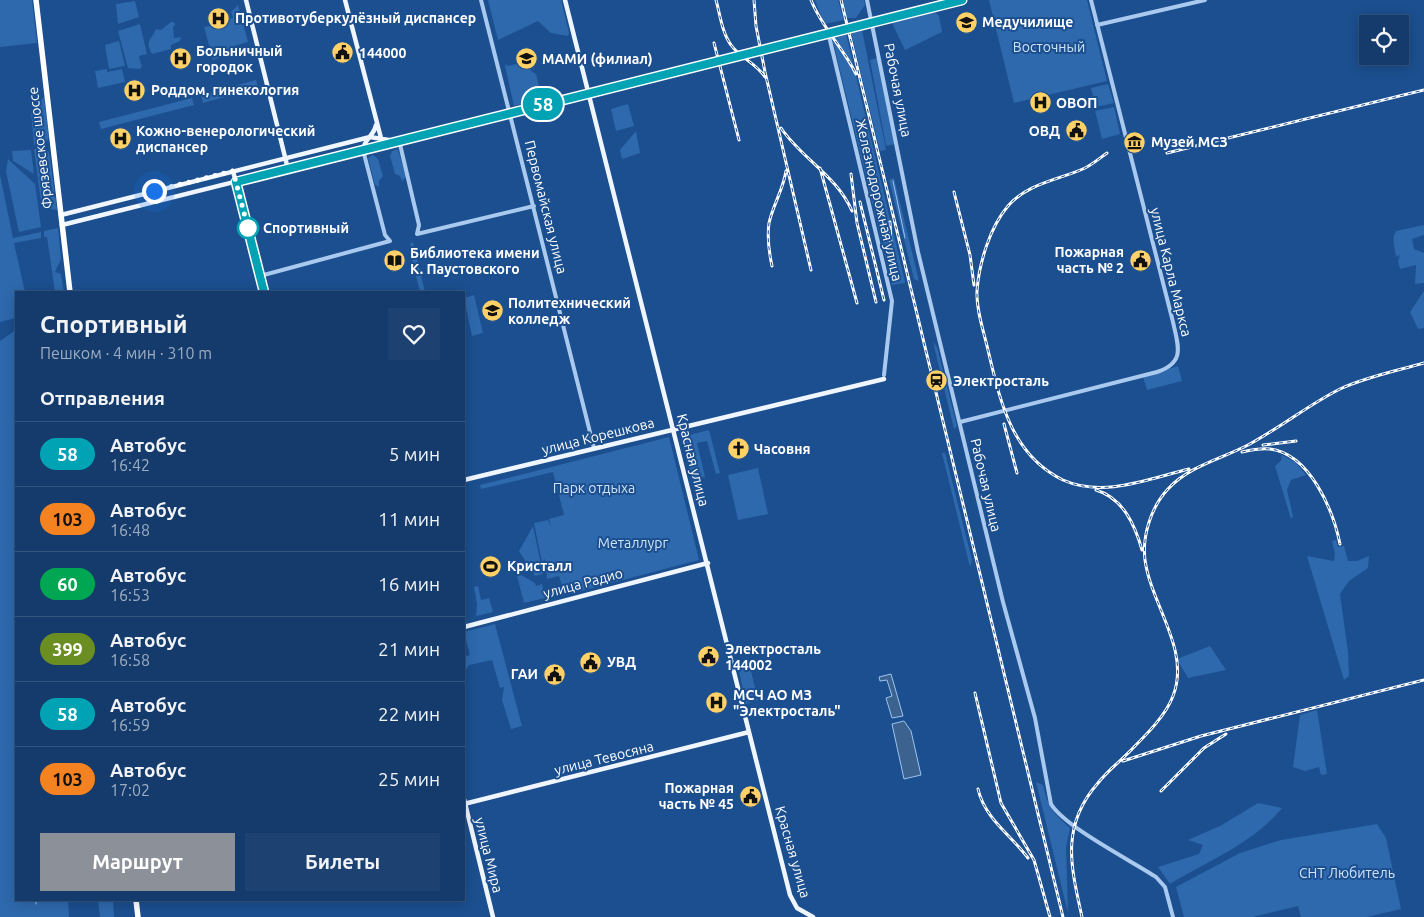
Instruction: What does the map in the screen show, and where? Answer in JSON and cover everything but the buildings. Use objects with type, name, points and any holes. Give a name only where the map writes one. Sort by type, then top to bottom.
[{"type":"highway","name":"Фрязевское шоссе","points":[[36,0],[70,291]]},
{"type":"highway","points":[[136,901],[138,917]]},
{"type":"main road","points":[[246,0],[288,169]]},
{"type":"main road","points":[[345,0],[380,138],[381,143],[376,148]]},
{"type":"main road","name":"Красная улица","points":[[565,0],[792,901],[797,908],[813,917]]},
{"type":"main road","points":[[62,225],[962,0]]},
{"type":"main road","points":[[366,150],[365,142],[374,132],[376,124]]},
{"type":"main road","points":[[61,215],[370,137],[398,141]]},
{"type":"main road","points":[[233,171],[264,291]]},
{"type":"main road","points":[[73,212],[76,222]]},
{"type":"main road","name":"улица Корешкова","points":[[465,480],[884,377]]},
{"type":"main road","name":"улица Радио","points":[[465,627],[708,563]]},
{"type":"main road","name":"улица Тевосяна","points":[[465,802],[749,732]]},
{"type":"main road","name":"улица Мира","points":[[465,806],[494,917]]},
{"type":"street","name":"Первомайская улица","points":[[481,0],[594,448]]},
{"type":"street","name":"Рабочая улица","points":[[867,0],[918,252],[1003,602],[1035,718],[1051,804],[1057,812],[1074,825],[1156,877],[1165,887],[1173,917]]},
{"type":"street","name":"улица Карла Маркса","points":[[960,422],[1157,372],[1173,364],[1178,354],[1173,322],[1091,0]]},
{"type":"street","points":[[1098,25],[1205,0]]},
{"type":"street","name":"Железнодорожная улица","points":[[828,32],[892,301],[884,377]]},
{"type":"street","points":[[398,141],[419,226],[417,234],[534,206]]},
{"type":"street","points":[[260,276],[390,241],[385,235],[366,150]]},
{"type":"green space","points":[[0,0],[32,0],[37,43],[0,47]]},
{"type":"green space","points":[[488,0],[561,0],[569,33],[568,36],[551,33],[538,21],[498,40]]},
{"type":"green space","points":[[815,0],[838,0],[844,20],[824,24]]},
{"type":"green space","points":[[842,0],[864,0],[865,5],[856,18],[846,18]]},
{"type":"green space","name":"Восточный","points":[[989,0],[1087,0],[1107,81],[1014,103]]},
{"type":"green space","points":[[135,1],[139,17],[118,24],[116,4]]},
{"type":"green space","points":[[238,5],[248,42],[234,46],[235,52],[213,60],[204,27],[227,23],[227,19],[233,18],[231,12]]},
{"type":"green space","points":[[935,12],[939,16],[942,32],[905,50],[892,23]]},
{"type":"green space","points":[[171,22],[174,22],[175,25],[173,27],[174,38],[181,37],[180,41],[171,45],[171,49],[152,54],[149,43],[156,29],[161,30]]},
{"type":"green space","points":[[140,24],[147,54],[139,56],[141,65],[143,64],[140,69],[128,68],[118,31]]},
{"type":"green space","points":[[862,30],[886,150],[880,151],[851,33]]},
{"type":"green space","points":[[846,34],[905,283],[892,285],[832,37]]},
{"type":"green space","points":[[119,41],[125,66],[109,69],[105,45]]},
{"type":"green space","points":[[877,58],[895,144],[886,146],[870,60]]},
{"type":"green space","points":[[527,62],[534,67],[530,70],[536,74],[540,90],[556,89],[557,94],[514,106],[505,66],[506,63],[507,66]]},
{"type":"green space","points":[[107,69],[107,72],[122,69],[125,82],[98,88],[95,71]]},
{"type":"green space","points":[[256,80],[258,88],[203,103],[201,95]]},
{"type":"green space","points":[[1108,84],[1114,103],[1096,107],[1091,88]]},
{"type":"green space","points":[[44,97],[49,138],[45,143],[34,145],[31,111]]},
{"type":"green space","points":[[192,98],[194,105],[101,129],[99,122]]},
{"type":"green space","points":[[628,104],[634,126],[616,131],[611,109]]},
{"type":"green space","points":[[1114,107],[1120,134],[1102,139],[1095,111]]},
{"type":"green space","points":[[636,131],[640,153],[622,159],[620,150]]},
{"type":"green space","points":[[43,148],[49,152],[57,210],[51,209],[41,202],[34,149]]},
{"type":"green space","points":[[398,149],[406,177],[402,181],[400,176],[395,174],[390,156],[392,151]]},
{"type":"green space","points":[[31,150],[34,174],[13,161],[12,151]]},
{"type":"green space","points":[[373,155],[378,159],[383,176],[379,181],[379,187],[375,185],[368,158]]},
{"type":"green space","points":[[8,159],[35,184],[41,227],[19,232],[6,171]]},
{"type":"green space","points":[[0,175],[13,238],[41,232],[41,238],[14,243],[25,291],[15,291],[15,318],[0,322]]},
{"type":"green space","points":[[894,178],[919,281],[914,279],[889,180]]},
{"type":"green space","points":[[1424,225],[1424,235],[1412,239],[1414,249],[1424,253],[1424,283],[1415,284],[1416,265],[1400,269],[1398,261],[1400,255],[1396,257],[1394,237],[1396,231]]},
{"type":"green space","points":[[58,228],[61,259],[55,272],[61,274],[64,291],[55,291],[47,237],[44,237],[44,231]]},
{"type":"green space","points":[[413,242],[425,291],[420,291],[410,244]]},
{"type":"green space","points":[[1424,291],[1424,328],[1418,329],[1410,312]]},
{"type":"green space","points":[[474,295],[483,333],[472,336],[465,298]]},
{"type":"green space","points":[[15,331],[15,901],[68,901],[69,917],[0,917],[0,341]]},
{"type":"green space","points":[[933,342],[937,347],[957,426],[954,429]]},
{"type":"green space","points":[[1178,366],[1182,381],[1147,390],[1143,377]]},
{"type":"green space","points":[[709,430],[720,473],[716,474],[707,441],[697,443],[705,477],[691,480],[681,437]]},
{"type":"green space","points":[[669,437],[699,560],[569,594],[568,589],[563,589],[559,576],[547,579],[545,559],[542,562],[534,523],[548,520],[551,527],[549,519],[564,515],[553,472],[481,489],[480,485]]},
{"type":"green space","points":[[942,453],[945,453],[972,560],[970,567]]},
{"type":"green space","points":[[1282,455],[1295,462],[1306,475],[1291,480],[1287,490],[1293,516],[1291,519],[1275,466],[1281,461]]},
{"type":"green space","points":[[758,468],[768,514],[738,520],[728,475]]},
{"type":"green space","points":[[533,526],[543,574],[535,576],[519,551]]},
{"type":"green space","points":[[1336,540],[1338,547],[1344,546],[1348,561],[1357,561],[1369,556],[1368,568],[1349,581],[1340,594],[1348,652],[1349,676],[1344,680],[1307,556],[1334,561],[1335,554],[1332,541]]},
{"type":"green space","points":[[516,572],[535,583],[536,586],[542,584],[545,598],[524,603]]},
{"type":"green space","points":[[478,586],[481,600],[489,598],[493,612],[476,616],[477,604],[474,587]]},
{"type":"green space","points":[[495,624],[522,726],[511,729],[502,700],[504,687],[500,688],[492,660],[469,665],[465,671],[465,657],[470,655],[465,632]]},
{"type":"green space","points":[[1210,646],[1226,670],[1188,678],[1177,659]]},
{"type":"green space","points":[[749,663],[758,700],[746,704],[738,666]]},
{"type":"green space","points":[[1317,710],[1327,774],[1321,775],[1319,767],[1305,771],[1293,767],[1300,715]]},
{"type":"green space","points":[[1036,782],[1043,785],[1052,809],[1070,828],[1066,847],[1068,913]]},
{"type":"green space","points":[[1258,803],[1282,808],[1271,820],[1244,841],[1170,884],[1158,867],[1199,854],[1203,845],[1188,840],[1222,825]]},
{"type":"green space","name":"СНТ Любитель","points":[[1377,824],[1386,838],[1401,909],[1367,917],[1301,917],[1298,906],[1253,917],[1184,917],[1176,887],[1240,853],[1281,840]]},
{"type":"green space","points":[[98,901],[113,901],[114,917],[100,917]]},
{"type":"shaded area","points":[[891,674],[903,716],[892,718],[886,698],[892,696],[887,680],[880,681],[879,677]]},
{"type":"shaded area","points":[[904,721],[911,731],[921,775],[904,779],[892,724]]},
{"type":"waterway","points":[[893,181],[905,238]]},
{"type":"railway","points":[[716,0],[723,29],[728,40],[735,50],[765,77]]},
{"type":"railway","points":[[754,0],[756,26],[765,72],[811,270]]},
{"type":"railway","points":[[811,0],[821,20],[856,74]]},
{"type":"railway","points":[[841,0],[1063,917]]},
{"type":"railway","points":[[714,43],[739,140]]},
{"type":"railway","points":[[1167,153],[1424,90]]},
{"type":"railway","points":[[781,128],[789,139],[838,188],[852,211]]},
{"type":"railway","points":[[1107,153],[1085,168],[1025,192],[1008,206],[996,224],[983,257],[977,298],[997,388],[1010,424],[1020,441],[1031,456],[1045,469],[1063,480],[1078,485],[1110,487],[1142,482],[1189,469]]},
{"type":"railway","points":[[820,168],[857,303]]},
{"type":"railway","points":[[772,266],[768,234],[769,223],[786,171]]},
{"type":"railway","points":[[851,174],[857,223],[876,302]]},
{"type":"railway","points":[[954,192],[970,255],[974,285]]},
{"type":"railway","points":[[860,202],[884,300]]},
{"type":"railway","points":[[890,222],[892,272]]},
{"type":"railway","points":[[1082,917],[1072,864],[1073,831],[1078,815],[1086,799],[1102,778],[1144,737],[1161,717],[1173,696],[1177,679],[1174,645],[1154,594],[1145,560],[1146,532],[1157,504],[1168,489],[1186,474],[1248,445],[1340,389],[1424,363]]},
{"type":"railway","points":[[1004,424],[1017,473]]},
{"type":"railway","points":[[1263,445],[1296,441]]},
{"type":"railway","points":[[1242,452],[1270,449],[1284,453],[1297,461],[1308,472],[1325,500],[1337,530],[1340,544]]},
{"type":"railway","points":[[1096,490],[1114,499],[1121,506],[1136,531],[1142,550]]},
{"type":"railway","points":[[1123,761],[1201,736],[1424,680]]},
{"type":"railway","points":[[975,693],[1001,803],[1034,860],[1050,917]]},
{"type":"railway","points":[[1161,791],[1204,748],[1226,734]]},
{"type":"railway","points":[[978,789],[981,800],[992,818],[1028,858]]},
{"type":"bus line","name":"58","points":[[264,291],[236,182],[385,146],[396,141],[828,32],[962,0]]},
{"type":"place","name":"Противотуберкулёзный диспансер","points":[[219,18]]},
{"type":"place","name":"Медучилище","points":[[966,22]]},
{"type":"place","name":"144000","points":[[343,53]]},
{"type":"place","name":"Больничный городок","points":[[180,59]]},
{"type":"place","name":"МАМИ (филиал)","points":[[526,59]]},
{"type":"place","name":"Роддом, гинекология","points":[[135,90]]},
{"type":"place","name":"ОВОП","points":[[1040,103]]},
{"type":"place","name":"ОВД","points":[[1076,131]]},
{"type":"place","name":"Кожно-венерологический диспансер","points":[[120,139]]},
{"type":"place","name":"Музей МСЗ","points":[[1135,142]]},
{"type":"place","name":"Спортивный","points":[[248,228]]},
{"type":"place","name":"Пожарная часть № 2","points":[[1140,260]]},
{"type":"place","name":"Библиотека имени К. Паустовского","points":[[394,261]]},
{"type":"place","name":"Политехнический колледж","points":[[492,311]]},
{"type":"place","name":"Электросталь","points":[[937,381]]},
{"type":"place","name":"Часовня","points":[[738,449]]},
{"type":"place","name":"Кристалл","points":[[491,566]]},
{"type":"place","name":"Электросталь 144002","points":[[709,657]]},
{"type":"place","name":"УВД","points":[[591,662]]},
{"type":"place","name":"ГАИ","points":[[554,674]]},
{"type":"place","name":"МСЧ АО МЗ \"Электросталь\"","points":[[717,703]]},
{"type":"place","name":"Пожарная часть № 45","points":[[750,796]]},
{"type":"route","points":[[154,191],[233,171],[248,228]]},
{"type":"park label","name":"Парк отдыха","points":[[594,488]]},
{"type":"park label","name":"Металлург","points":[[633,543]]}]
